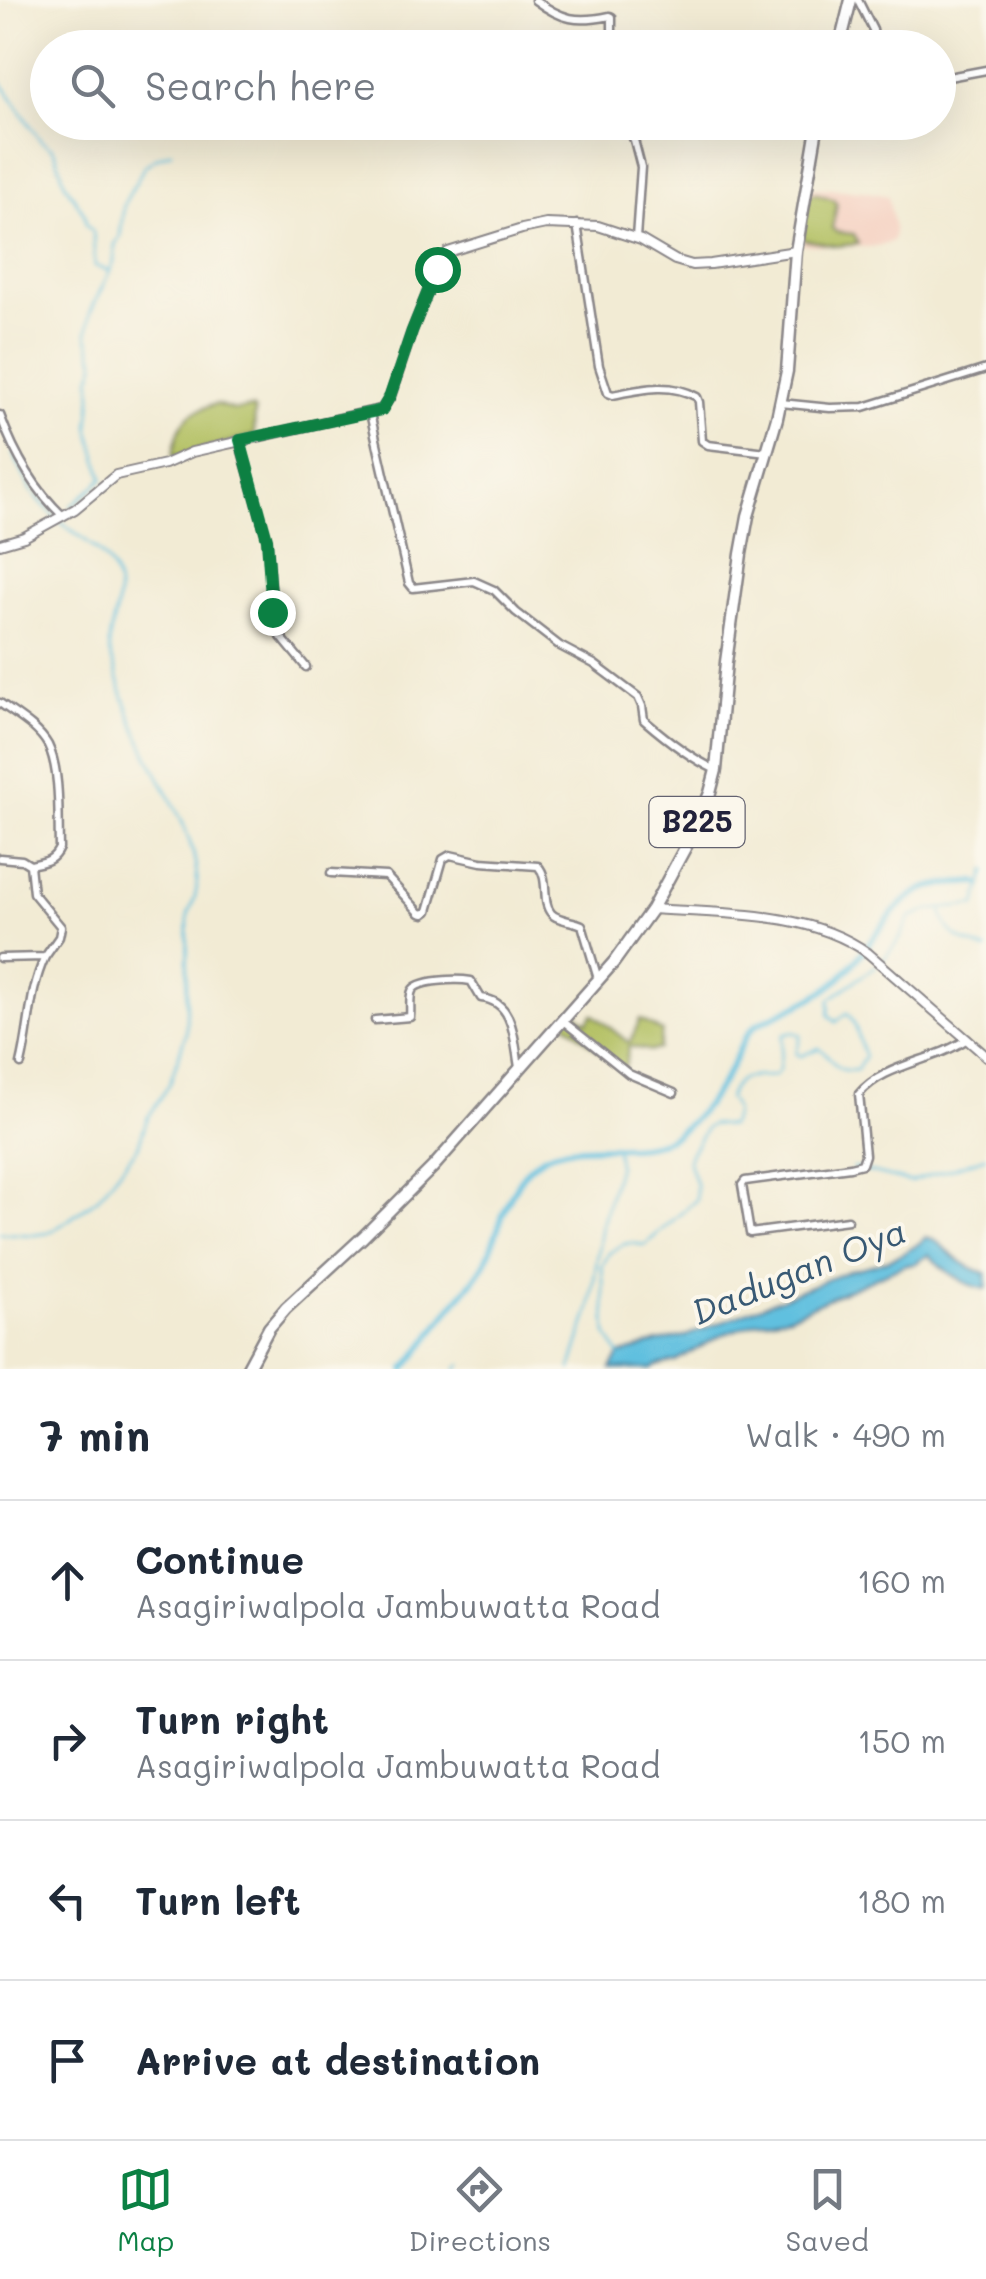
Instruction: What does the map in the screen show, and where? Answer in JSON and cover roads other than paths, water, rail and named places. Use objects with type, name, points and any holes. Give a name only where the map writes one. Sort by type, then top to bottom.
[{"type":"main road","points":[[845,30],[854,0]]},
{"type":"main road","name":"B225","points":[[247,1369],[269,1328],[286,1308],[433,1167],[599,980],[652,909],[692,835],[716,770],[726,662],[748,516],[787,371],[796,251],[815,140]]},
{"type":"street","points":[[536,0],[574,20],[610,16],[612,30]]},
{"type":"street","points":[[854,0],[873,30]]},
{"type":"street","points":[[956,76],[986,70]]},
{"type":"street","points":[[634,140],[642,166],[636,238]]},
{"type":"street","points":[[0,544],[24,537],[75,510],[116,475],[240,440],[382,410],[437,269],[448,252],[546,224],[598,226],[636,238],[674,260],[692,264],[796,251]]},
{"type":"street","points":[[577,224],[599,366],[608,393],[656,387],[692,394],[699,402],[702,440],[708,445],[766,452]]},
{"type":"street","points":[[780,403],[864,407],[986,369]]},
{"type":"street","points":[[370,414],[413,588],[474,582],[494,590],[560,646],[594,664],[638,697],[644,720],[716,770]]},
{"type":"street","points":[[0,415],[22,465],[42,495],[63,516]]},
{"type":"street","points":[[240,440],[267,539],[274,622],[277,632],[306,667]]},
{"type":"street","points":[[0,704],[36,730],[47,744],[54,763],[59,848],[50,860],[30,865],[22,860],[0,858]]},
{"type":"street","points":[[332,873],[386,876],[424,914],[428,912],[443,859],[450,855],[481,862],[538,866],[544,870],[548,909],[551,914],[582,925],[599,980]]},
{"type":"street","points":[[21,1064],[33,987],[61,927],[33,894],[30,865]]},
{"type":"street","points":[[652,909],[758,917],[820,928],[868,953],[986,1056]]},
{"type":"street","points":[[0,958],[45,957]]},
{"type":"street","points":[[375,1020],[410,1017],[411,992],[418,984],[471,980],[481,998],[499,1004],[507,1013],[520,1067]]},
{"type":"street","points":[[563,1020],[629,1074],[674,1093]]},
{"type":"street","points":[[848,1220],[750,1233],[742,1185],[862,1164],[859,1094],[867,1084],[910,1063],[942,1054],[967,1039]]},
{"type":"water","points":[[926,1237],[966,1265],[986,1273],[986,1289],[955,1277],[929,1255],[789,1316],[724,1334],[675,1361],[652,1369],[611,1369],[619,1355],[686,1336],[851,1270],[891,1258]]},
{"type":"waterway","points":[[0,81],[30,125]]},
{"type":"waterway","points":[[40,140],[56,154],[65,184],[93,232],[95,266],[108,270]]},
{"type":"waterway","points":[[71,506],[103,479],[89,427],[91,378],[96,364],[87,334],[90,313],[114,262],[124,204],[144,167],[171,152]]},
{"type":"waterway","points":[[13,453],[32,492],[55,517]]},
{"type":"waterway","points":[[0,1233],[48,1233],[97,1199],[138,1147],[147,1119],[170,1083],[186,1033],[188,915],[197,883],[195,862],[179,816],[139,737],[112,658],[109,640],[117,582],[94,547],[61,522]]},
{"type":"waterway","points":[[882,961],[900,939],[910,917],[930,910],[976,905],[986,870]]},
{"type":"waterway","points":[[405,1369],[480,1272],[509,1199],[529,1168],[543,1157],[561,1151],[640,1146],[675,1135],[715,1093],[752,1029],[838,980],[910,898],[935,886],[976,882],[981,885]]},
{"type":"waterway","points":[[942,911],[952,933],[986,950]]},
{"type":"waterway","points":[[619,1355],[607,1334],[602,1267],[609,1253],[629,1243],[645,1245],[696,1200],[690,1154],[706,1128],[712,1124],[729,1126],[734,1112],[728,1098],[736,1084],[746,1078],[774,1076],[779,1070],[783,1035],[801,1035],[796,1054],[801,1056],[819,1048],[838,1067],[857,1070],[865,1056],[856,1027],[847,1013],[836,1022],[829,1015],[830,999],[876,966]]},
{"type":"waterway","points":[[571,1369],[590,1308],[602,1225],[618,1165],[616,1147]]},
{"type":"waterway","points":[[853,1168],[910,1182],[986,1157]]},
{"type":"waterway","points":[[457,1369],[462,1364]]},
{"type":"water label","name":"Dadugan Oya","points":[[799,1272]]}]
